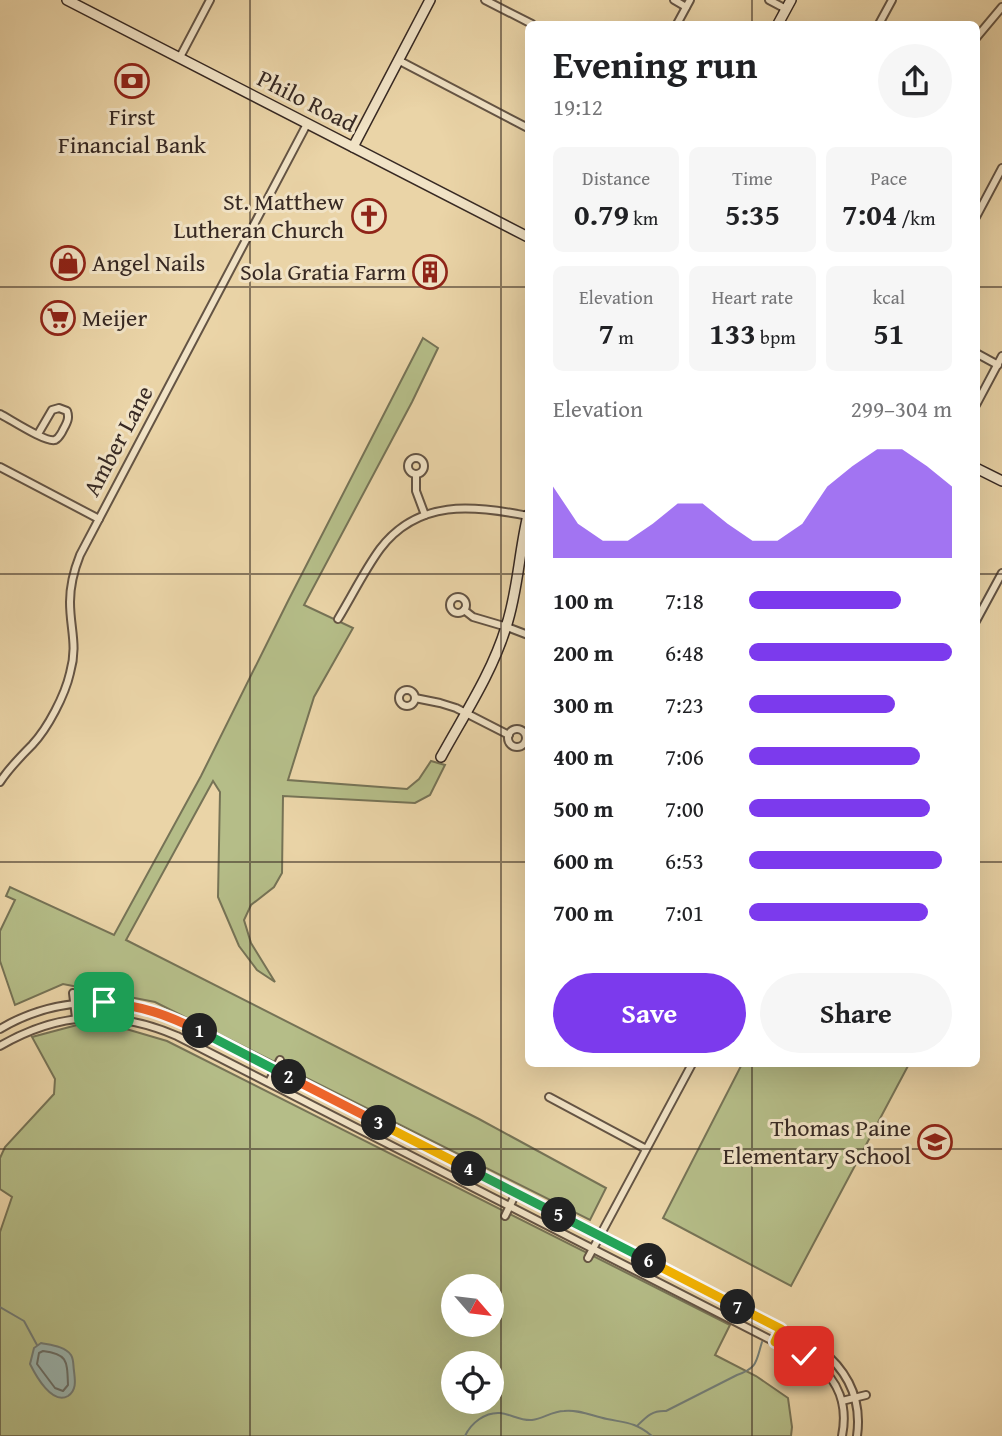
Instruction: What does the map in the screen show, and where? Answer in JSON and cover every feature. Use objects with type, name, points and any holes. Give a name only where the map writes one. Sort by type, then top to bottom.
[{"type":"main road","name":"Philo Road","points":[[67,0],[525,235]]},
{"type":"main road","points":[[353,146],[430,0]]},
{"type":"main road","points":[[780,21],[788,4]]},
{"type":"main road","points":[[980,470],[1002,481]]},
{"type":"main road","points":[[441,757],[494,659],[507,626],[525,531]]},
{"type":"street","points":[[180,57],[210,0]]},
{"type":"street","points":[[485,0],[526,21]]},
{"type":"street","points":[[674,0],[688,3],[679,21]]},
{"type":"street","points":[[769,0],[788,4]]},
{"type":"street","points":[[880,21],[891,0]]},
{"type":"street","points":[[980,33],[1002,7]]},
{"type":"street","points":[[398,60],[525,126]]},
{"type":"street","name":"Amber Lane","points":[[0,782],[43,731],[67,682],[74,645],[70,605],[72,579],[80,555],[307,124]]},
{"type":"street","points":[[980,209],[1002,168]]},
{"type":"street","points":[[980,356],[998,365]]},
{"type":"street","points":[[980,398],[1002,356]]},
{"type":"street","points":[[0,414],[38,435],[48,440],[58,439],[68,422],[67,411],[58,408],[52,410],[38,435]]},
{"type":"street","points":[[0,467],[99,519]]},
{"type":"street","points":[[416,474],[416,491],[425,514]]},
{"type":"street","points":[[338,619],[374,557],[406,524],[425,514],[463,507],[525,515]]},
{"type":"street","points":[[980,614],[1002,573]]},
{"type":"street","points":[[464,610],[473,617],[525,634]]},
{"type":"street","points":[[415,698],[466,712],[509,735]]},
{"type":"street","points":[[74,993],[76,1018]]},
{"type":"street","points":[[0,1029],[37,1012],[75,1003],[104,1002],[158,1012],[184,1023],[820,1349],[847,1378],[859,1417],[857,1436]]},
{"type":"street","points":[[0,1046],[46,1025],[76,1018],[115,1018],[148,1024],[177,1035],[804,1356],[821,1367],[834,1382],[842,1401],[842,1436]]},
{"type":"street","points":[[269,1082],[280,1060]]},
{"type":"street","points":[[588,1258],[690,1067]]},
{"type":"street","points":[[549,1097],[646,1149]]},
{"type":"street","points":[[505,1216],[516,1193]]},
{"type":"street","points":[[775,1342],[781,1329]]},
{"type":"street","points":[[842,1401],[866,1395]]},
{"type":"green space","points":[[423,338],[438,348],[304,605],[353,628],[314,697],[288,780],[407,789],[419,779],[431,761],[445,765],[430,795],[415,803],[283,796],[282,873],[274,887],[251,905],[244,920],[251,943],[275,982],[257,970],[239,946],[218,897],[220,792],[213,781],[126,940],[479,1119],[606,1188],[590,1220],[155,1002],[63,984],[15,1005],[0,961],[0,931],[15,900],[6,896],[10,887],[114,935],[201,776]]},
{"type":"green space","points":[[77,1025],[116,1026],[167,1041],[730,1325],[715,1355],[756,1376],[788,1398],[791,1436],[0,1436],[0,1232],[12,1197],[0,1189],[0,1158],[5,1147],[54,1094],[55,1079],[32,1037]]},
{"type":"green space","points":[[740,1067],[907,1067],[791,1286],[663,1218]]},
{"type":"water","points":[[41,1343],[61,1348],[71,1355],[75,1385],[68,1396],[62,1398],[51,1393],[40,1382],[30,1364],[34,1348]]},
{"type":"waterway","points":[[0,1307],[24,1321],[37,1345]]},
{"type":"waterway","points":[[637,1426],[653,1413],[666,1411],[749,1370],[755,1363],[762,1342]]},
{"type":"waterway","points":[[465,1436],[475,1423],[489,1414],[500,1413],[532,1420],[555,1412],[569,1411],[630,1424],[652,1436]]},
{"type":"place","name":"First Financial Bank","points":[[132,81]]},
{"type":"place","name":"St. Matthew Lutheran Church","points":[[369,216]]},
{"type":"place","name":"Angel Nails","points":[[68,263]]},
{"type":"place","name":"Sola Gratia Farm","points":[[430,272]]},
{"type":"place","name":"Meijer","points":[[58,318]]},
{"type":"place","name":"Thomas Paine Elementary School","points":[[935,1142]]},
{"type":"route","points":[[104,1002],[141,1007],[172,1017],[781,1329],[775,1342],[804,1356]]}]
